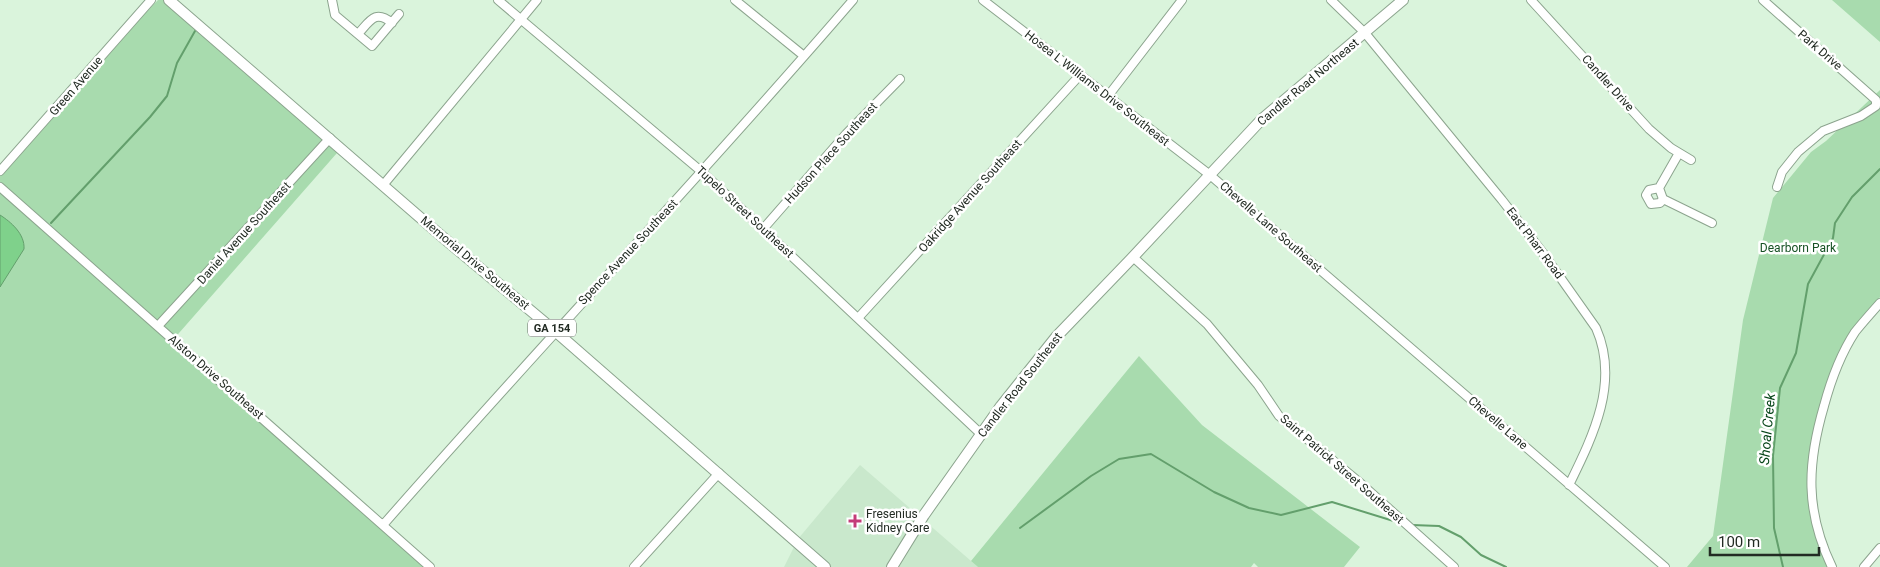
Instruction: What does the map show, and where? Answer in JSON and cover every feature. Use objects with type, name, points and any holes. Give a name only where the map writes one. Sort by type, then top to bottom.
[{"type":"main road","name":"Memorial Drive Southeast","points":[[169,0],[384,184],[446,240],[555,331],[826,567]]},
{"type":"main road","name":"Candler Road Northeast","points":[[1210,175],[1262,119],[1403,0]]},
{"type":"main road","name":"Candler Road Southeast","points":[[892,567],[924,515],[982,434],[1056,337],[1210,175]]},
{"type":"street","name":"Green Avenue","points":[[0,171],[151,0]]},
{"type":"street","points":[[332,0],[335,14],[372,46],[399,14]]},
{"type":"street","name":"Tupelo Street Southeast","points":[[498,0],[702,172],[982,434]]},
{"type":"street","points":[[384,184],[537,0]]},
{"type":"street","points":[[735,0],[804,56]]},
{"type":"street","name":"Spence Avenue Southeast","points":[[383,525],[555,331],[702,172],[853,0]]},
{"type":"street","name":"Hosea L Williams Drive Southeast","points":[[983,0],[1210,175]]},
{"type":"street","points":[[1108,96],[1182,0]]},
{"type":"street","name":"East Pharr Road","points":[[1331,0],[1365,34],[1543,253],[1591,321],[1601,340],[1605,386],[1603,405],[1584,455],[1569,485]]},
{"type":"street","name":"Candler Drive","points":[[1531,0],[1649,129],[1691,160]]},
{"type":"street","name":"Park Drive","points":[[1763,0],[1876,100],[1876,106],[1861,116],[1823,131],[1798,152],[1782,172],[1777,187]]},
{"type":"street","points":[[358,34],[370,20],[378,16],[384,16],[392,23]]},
{"type":"street","name":"Oakridge Avenue Southeast","points":[[859,318],[1080,75]]},
{"type":"street","name":"Hudson Place Southeast","points":[[763,229],[846,134],[900,79]]},
{"type":"street","name":"Daniel Avenue Southeast","points":[[158,326],[330,138]]},
{"type":"street","points":[[1663,199],[1656,204],[1647,200],[1646,195],[1649,190],[1659,188],[1680,153]]},
{"type":"street","name":"Chevelle Lane Southeast","points":[[1210,175],[1331,279]]},
{"type":"street","name":"Alston Drive Southeast","points":[[0,187],[430,567]]},
{"type":"street","points":[[1659,188],[1663,199],[1712,222]]},
{"type":"street","name":"Saint Patrick Street Southeast","points":[[1134,257],[1208,324],[1258,385],[1280,416],[1358,481],[1454,567]]},
{"type":"street","name":"Chevelle Lane","points":[[1331,279],[1664,567]]},
{"type":"street","points":[[1832,567],[1821,538],[1812,504],[1810,470],[1814,441],[1836,368],[1855,332],[1880,303]]},
{"type":"street","points":[[634,567],[719,473]]},
{"type":"street","points":[[1864,567],[1880,548]]},
{"type":"shaded area","points":[[0,215],[9,221],[20,233],[24,249],[0,287]]},
{"type":"shaded area","points":[[860,465],[978,567],[784,567],[798,539]]},
{"type":"green space","points":[[158,0],[175,0],[344,145],[172,341],[426,567],[0,567],[0,164]]},
{"type":"green space","points":[[1832,0],[1880,0],[1880,42]]},
{"type":"green space","name":"Dearborn Park","points":[[1880,90],[1880,297],[1831,379],[1810,467],[1821,538],[1835,567],[1687,567],[1713,536],[1743,320],[1773,198],[1811,152],[1826,141]]},
{"type":"green space","points":[[1139,356],[1202,425],[1360,547],[1344,567],[1258,567],[1254,563],[1251,567],[978,567],[971,561]]},
{"type":"waterway","points":[[51,223],[150,117],[167,96],[177,63],[195,31]]},
{"type":"waterway","name":"Shoal Creek","points":[[1783,567],[1774,528],[1773,456],[1780,388],[1796,353],[1808,284],[1833,238],[1835,223],[1852,197],[1880,169]]},
{"type":"waterway","points":[[1020,528],[1091,476],[1119,459],[1151,454],[1214,492],[1249,508],[1281,515],[1332,502],[1400,523]]},
{"type":"waterway","points":[[1412,525],[1439,526],[1461,537],[1481,555],[1506,567]]},
{"type":"place","name":"Fresenius Kidney Care","points":[[855,521]]}]
